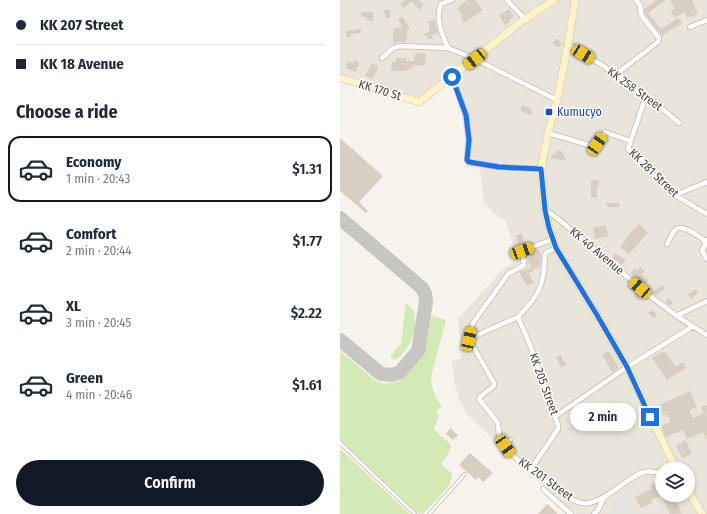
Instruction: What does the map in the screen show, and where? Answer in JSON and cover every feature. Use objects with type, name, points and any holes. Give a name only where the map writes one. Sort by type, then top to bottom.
[{"type":"main road","points":[[452,77],[525,19],[554,0]]},
{"type":"main road","points":[[575,0],[568,46],[541,169],[545,210],[556,248],[627,367],[673,462]]},
{"type":"main road","name":"KK 170 St","points":[[340,78],[419,102],[452,77]]},
{"type":"main road","points":[[695,502],[702,514]]},
{"type":"street","points":[[448,48],[444,39],[438,14],[441,4],[452,0]]},
{"type":"street","points":[[507,0],[525,19]]},
{"type":"street","points":[[616,74],[658,42],[659,38],[641,15],[640,5],[636,0]]},
{"type":"street","points":[[690,27],[707,20]]},
{"type":"street","points":[[382,58],[392,49],[399,46],[448,48],[475,59],[557,100]]},
{"type":"street","name":"KK 258 Street","points":[[568,46],[616,74],[679,123]]},
{"type":"street","points":[[452,77],[466,115],[469,140],[467,160],[469,162],[499,167],[541,169]]},
{"type":"street","name":"KK 281 Street","points":[[646,96],[628,149],[642,160],[646,168],[675,195],[707,214]]},
{"type":"street","points":[[548,133],[592,146],[597,144],[605,132],[630,141]]},
{"type":"street","points":[[675,195],[706,183]]},
{"type":"street","name":"KK 40 Avenue","points":[[545,210],[606,258],[652,298],[692,327],[707,335]]},
{"type":"street","points":[[667,244],[674,231],[677,228],[683,228],[706,241],[702,251],[707,259]]},
{"type":"street","points":[[510,440],[505,446],[499,435],[498,423],[479,399],[494,386],[494,383],[469,339],[473,323],[499,286],[508,274],[524,265],[522,251],[553,239]]},
{"type":"street","points":[[462,348],[469,339],[477,334],[518,317],[531,304],[540,291],[543,280],[546,254],[547,252],[556,248]]},
{"type":"street","points":[[676,316],[707,301]]},
{"type":"street","name":"KK 205 Street","points":[[518,317],[556,416],[558,429],[531,469]]},
{"type":"street","points":[[556,416],[627,367],[692,327]]},
{"type":"street","name":"KK 201 Street","points":[[505,446],[520,462],[564,495],[580,503],[590,503],[604,497],[623,482],[644,472],[655,473]]},
{"type":"street","points":[[543,489],[571,514]]},
{"type":"street","points":[[594,514],[598,510],[604,497]]},
{"type":"lane","points":[[340,443],[415,514]]},
{"type":"lane","points":[[429,514],[465,474]]},
{"type":"shaded area","points":[[340,0],[707,0],[707,514],[576,514],[516,462],[467,414],[459,400],[455,385],[452,362],[461,358],[458,319],[503,269],[518,260],[505,219],[500,218],[484,204],[480,167],[466,167],[464,157],[465,140],[463,120],[453,86],[446,78],[424,96],[418,97],[340,76]]},
{"type":"shaded area","points":[[626,495],[637,514],[610,514],[609,510],[614,500]]},
{"type":"green space","points":[[406,303],[413,310],[415,316],[414,330],[412,338],[404,352],[394,360],[390,357],[401,343]]},
{"type":"green space","points":[[430,315],[446,320],[431,377],[434,392],[442,406],[436,412],[439,416],[434,428],[450,444],[451,447],[449,453],[441,464],[452,475],[449,485],[423,514],[417,513],[340,440],[340,351],[376,381],[384,384],[397,382],[403,378],[422,357]]},
{"type":"green space","points":[[340,449],[410,514],[340,514]]},
{"type":"building","points":[[405,0],[418,0],[424,4],[420,10],[411,1],[404,8],[400,4]]},
{"type":"building","points":[[467,0],[475,0],[483,10],[464,23],[461,16],[463,15],[457,8]]},
{"type":"building","points":[[656,0],[666,0],[648,13],[661,29],[678,18],[682,23],[662,36],[645,14],[644,9]]},
{"type":"building","points":[[670,0],[692,0],[698,14],[687,18],[685,12],[674,18],[671,11],[675,9]]},
{"type":"building","points":[[509,9],[514,17],[505,25],[499,15]]},
{"type":"building","points":[[384,10],[390,10],[390,18],[385,18]]},
{"type":"building","points":[[361,12],[373,12],[373,21],[366,20],[366,17],[361,17]]},
{"type":"building","points":[[403,17],[410,29],[407,30],[406,42],[398,42],[393,44],[393,29],[402,27],[398,19]]},
{"type":"building","points":[[435,20],[438,33],[431,35],[433,38],[429,40],[427,36],[423,35],[430,31],[428,21]]},
{"type":"building","points":[[361,29],[361,33],[351,34],[350,37],[346,37],[347,30],[354,31]]},
{"type":"building","points":[[557,38],[562,44],[558,48],[552,43]]},
{"type":"building","points":[[415,54],[426,54],[425,64],[423,64],[423,66],[412,65],[412,68],[409,68],[409,70],[406,71],[392,71],[390,65],[392,65],[392,62],[396,62],[396,58],[406,58],[406,61],[414,61]]},
{"type":"building","points":[[354,60],[359,62],[356,72],[346,68],[348,61],[353,63]]},
{"type":"building","points":[[372,63],[378,66],[378,69],[372,80],[365,76]]},
{"type":"building","points":[[522,105],[532,110],[531,115],[520,111]]},
{"type":"building","points":[[340,138],[383,176],[359,202],[368,211],[366,213],[340,191]]},
{"type":"building","points":[[556,150],[562,151],[565,160],[550,159],[553,154],[555,155]]},
{"type":"building","points":[[591,180],[599,180],[599,186],[597,186],[597,198],[591,197]]},
{"type":"building","points":[[606,203],[619,203],[619,207],[607,207]]},
{"type":"building","points":[[639,224],[648,233],[629,254],[620,247]]},
{"type":"building","points":[[606,225],[608,236],[595,239],[593,228]]},
{"type":"building","points":[[522,234],[524,243],[518,245],[516,235]]},
{"type":"building","points":[[539,249],[541,257],[540,267],[533,270],[527,259],[531,257],[529,252]]},
{"type":"building","points":[[615,253],[626,260],[622,265],[612,258]]},
{"type":"building","points":[[531,267],[533,271],[529,273],[534,283],[527,286],[519,272]]},
{"type":"building","points":[[640,267],[645,271],[642,275],[649,280],[644,286],[631,273],[635,268],[638,271]]},
{"type":"building","points":[[662,285],[665,288],[656,296],[652,292]]},
{"type":"building","points":[[696,289],[698,293],[691,299],[688,294]]},
{"type":"building","points":[[636,293],[642,298],[638,301],[633,295]]},
{"type":"building","points":[[669,298],[673,303],[670,306],[665,302]]},
{"type":"building","points":[[652,310],[657,315],[654,318],[648,313]]},
{"type":"building","points":[[609,351],[619,368],[612,372],[602,354]]},
{"type":"building","points":[[664,351],[676,367],[683,362],[686,368],[667,380],[652,358]]},
{"type":"building","points":[[561,355],[566,365],[561,367],[556,357]]},
{"type":"building","points":[[690,391],[697,407],[689,411],[693,418],[704,413],[701,407],[707,405],[707,440],[703,432],[687,439],[683,430],[666,437],[661,426],[671,422],[667,414],[664,416],[659,405]]},
{"type":"building","points":[[450,428],[458,435],[453,440],[446,434]]},
{"type":"building","points":[[686,440],[692,454],[682,458],[676,445]]},
{"type":"building","points":[[470,453],[493,473],[483,482],[478,477],[476,480],[459,465]]},
{"type":"building","points":[[655,483],[655,498],[651,500],[652,503],[641,508],[635,497],[651,489],[649,486]]},
{"type":"building","points":[[664,502],[676,502],[682,513],[670,514]]},
{"type":"building","points":[[547,504],[558,514],[538,514]]},
{"type":"taxiway","points":[[340,218],[422,288],[425,294],[426,302],[418,351],[400,372],[392,375],[381,374],[340,340]]},
{"type":"place","name":"Kumucyo","points":[[549,112]]},
{"type":"route","points":[[452,77],[466,115],[469,140],[467,160],[469,162],[499,167],[541,169],[545,210],[556,248],[627,367],[650,417]]}]
